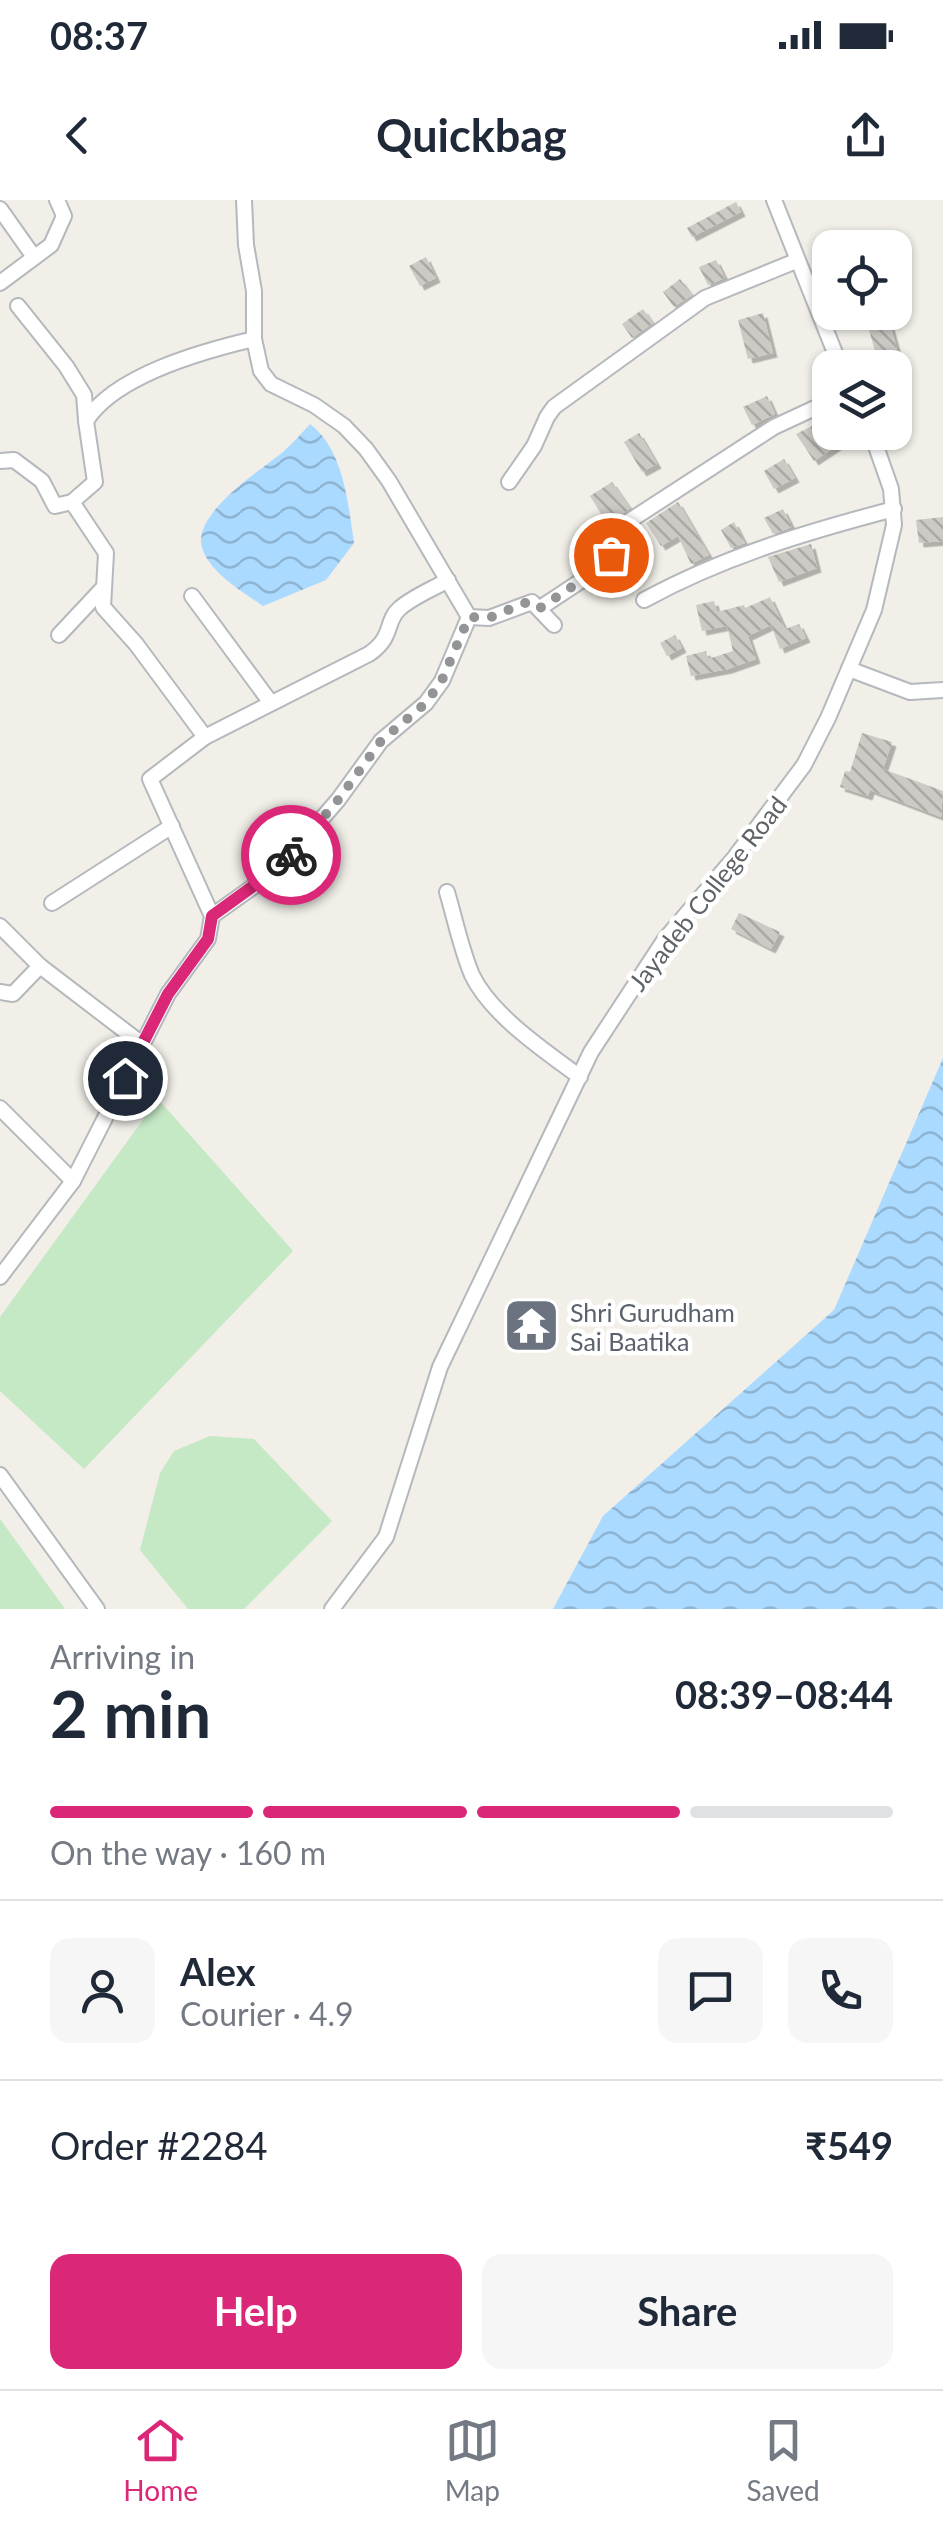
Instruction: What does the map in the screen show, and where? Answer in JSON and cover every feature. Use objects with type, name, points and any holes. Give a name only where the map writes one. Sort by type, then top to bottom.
[{"type":"street","points":[[0,283],[51,245],[64,216],[57,200]]},
{"type":"street","points":[[244,200],[254,291],[254,339],[261,371],[271,384],[314,405],[344,426],[366,449],[469,617]]},
{"type":"street","points":[[774,200],[833,350]]},
{"type":"street","points":[[0,209],[34,257]]},
{"type":"street","points":[[508,482],[534,446],[546,416],[554,408],[705,298],[796,261]]},
{"type":"street","points":[[0,461],[14,460],[42,481],[55,506],[72,502],[95,482],[84,395],[18,306]]},
{"type":"street","points":[[86,421],[97,404],[175,361],[254,339]]},
{"type":"street","points":[[540,608],[608,563],[611,538],[620,527],[774,427],[812,409]]},
{"type":"street","name":"Jayadeb College Road","points":[[332,1609],[386,1537],[440,1367],[591,1052],[665,939],[736,857],[804,765],[879,592],[894,508],[877,450]]},
{"type":"street","points":[[72,502],[106,553],[102,607],[136,644],[205,737]]},
{"type":"street","points":[[644,600],[712,564],[894,508]]},
{"type":"street","points":[[0,1276],[73,1180],[168,994],[208,939],[212,916],[150,779],[205,737],[380,646],[399,609],[448,580]]},
{"type":"street","points":[[58,635],[104,587]]},
{"type":"street","points":[[192,596],[272,702]]},
{"type":"street","points":[[469,617],[489,618],[532,602],[554,625]]},
{"type":"street","points":[[212,916],[278,868],[338,800],[381,741],[426,703],[442,680],[469,617]]},
{"type":"street","points":[[849,668],[910,692],[943,690]]},
{"type":"street","points":[[52,903],[172,826]]},
{"type":"street","points":[[446,892],[473,976],[485,994],[511,1022],[580,1077]]},
{"type":"street","points":[[0,926],[40,966],[142,1044]]},
{"type":"street","points":[[0,992],[13,994],[40,966]]},
{"type":"street","points":[[0,1108],[73,1180]]},
{"type":"street","points":[[0,1476],[97,1609]]},
{"type":"green space","points":[[158,1099],[293,1251],[84,1469],[0,1391],[0,1317]]},
{"type":"green space","points":[[210,1436],[254,1439],[332,1521],[244,1609],[188,1609],[140,1550],[160,1473],[174,1451]]},
{"type":"green space","points":[[0,1519],[65,1609],[0,1609]]},
{"type":"water","points":[[310,424],[337,463],[354,543],[326,580],[263,606],[212,566],[202,548],[202,535],[217,507]]},
{"type":"water","points":[[943,1058],[943,1609],[553,1609],[603,1516],[834,1310]]},
{"type":"building","points":[[736,202],[741,212],[692,237],[687,228]]},
{"type":"building","points":[[426,257],[436,278],[420,286],[409,266]]},
{"type":"building","points":[[716,260],[725,278],[708,285],[699,267]]},
{"type":"building","points":[[680,279],[692,295],[674,307],[663,292]]},
{"type":"building","points":[[643,309],[653,323],[632,338],[622,324]]},
{"type":"building","points":[[763,313],[773,353],[748,359],[738,320]]},
{"type":"building","points":[[869,330],[892,330],[897,350],[875,350]]},
{"type":"building","points":[[767,396],[775,414],[752,425],[743,407]]},
{"type":"building","points":[[812,426],[812,450],[830,450],[814,461],[796,434]]},
{"type":"building","points":[[639,433],[657,464],[642,472],[624,442]]},
{"type":"building","points":[[784,459],[795,478],[774,489],[764,471]]},
{"type":"building","points":[[612,482],[630,508],[608,525],[590,496]]},
{"type":"building","points":[[678,502],[709,555],[691,564],[678,536],[661,546],[646,523]]},
{"type":"building","points":[[783,509],[792,527],[773,534],[764,518]]},
{"type":"building","points":[[943,517],[943,541],[919,543],[916,520]]},
{"type":"building","points":[[734,522],[745,543],[731,548],[721,530]]},
{"type":"building","points":[[811,544],[817,568],[779,582],[768,557]]},
{"type":"building","points":[[770,597],[785,629],[799,624],[806,638],[780,649],[771,625],[748,636],[756,659],[691,676],[686,656],[706,651],[708,659],[733,651],[727,626],[702,631],[696,605],[714,601],[717,612],[744,605],[745,608]]},
{"type":"building","points":[[675,635],[682,648],[667,656],[660,643]]},
{"type":"building","points":[[862,733],[892,742],[883,769],[943,791],[941,817],[870,790],[868,796],[840,787],[845,771],[850,772]]},
{"type":"building","points":[[739,913],[780,932],[771,949],[731,929]]},
{"type":"way so far","points":[[291,855],[381,741],[426,703],[442,680],[469,617],[489,618],[532,602],[540,608],[608,563],[611,555]]},
{"type":"place","name":"Shri Gurudham Sai Baatika","points":[[531,1326]]},
{"type":"route","points":[[125,1078],[168,994],[208,939],[212,916],[291,855]]}]
